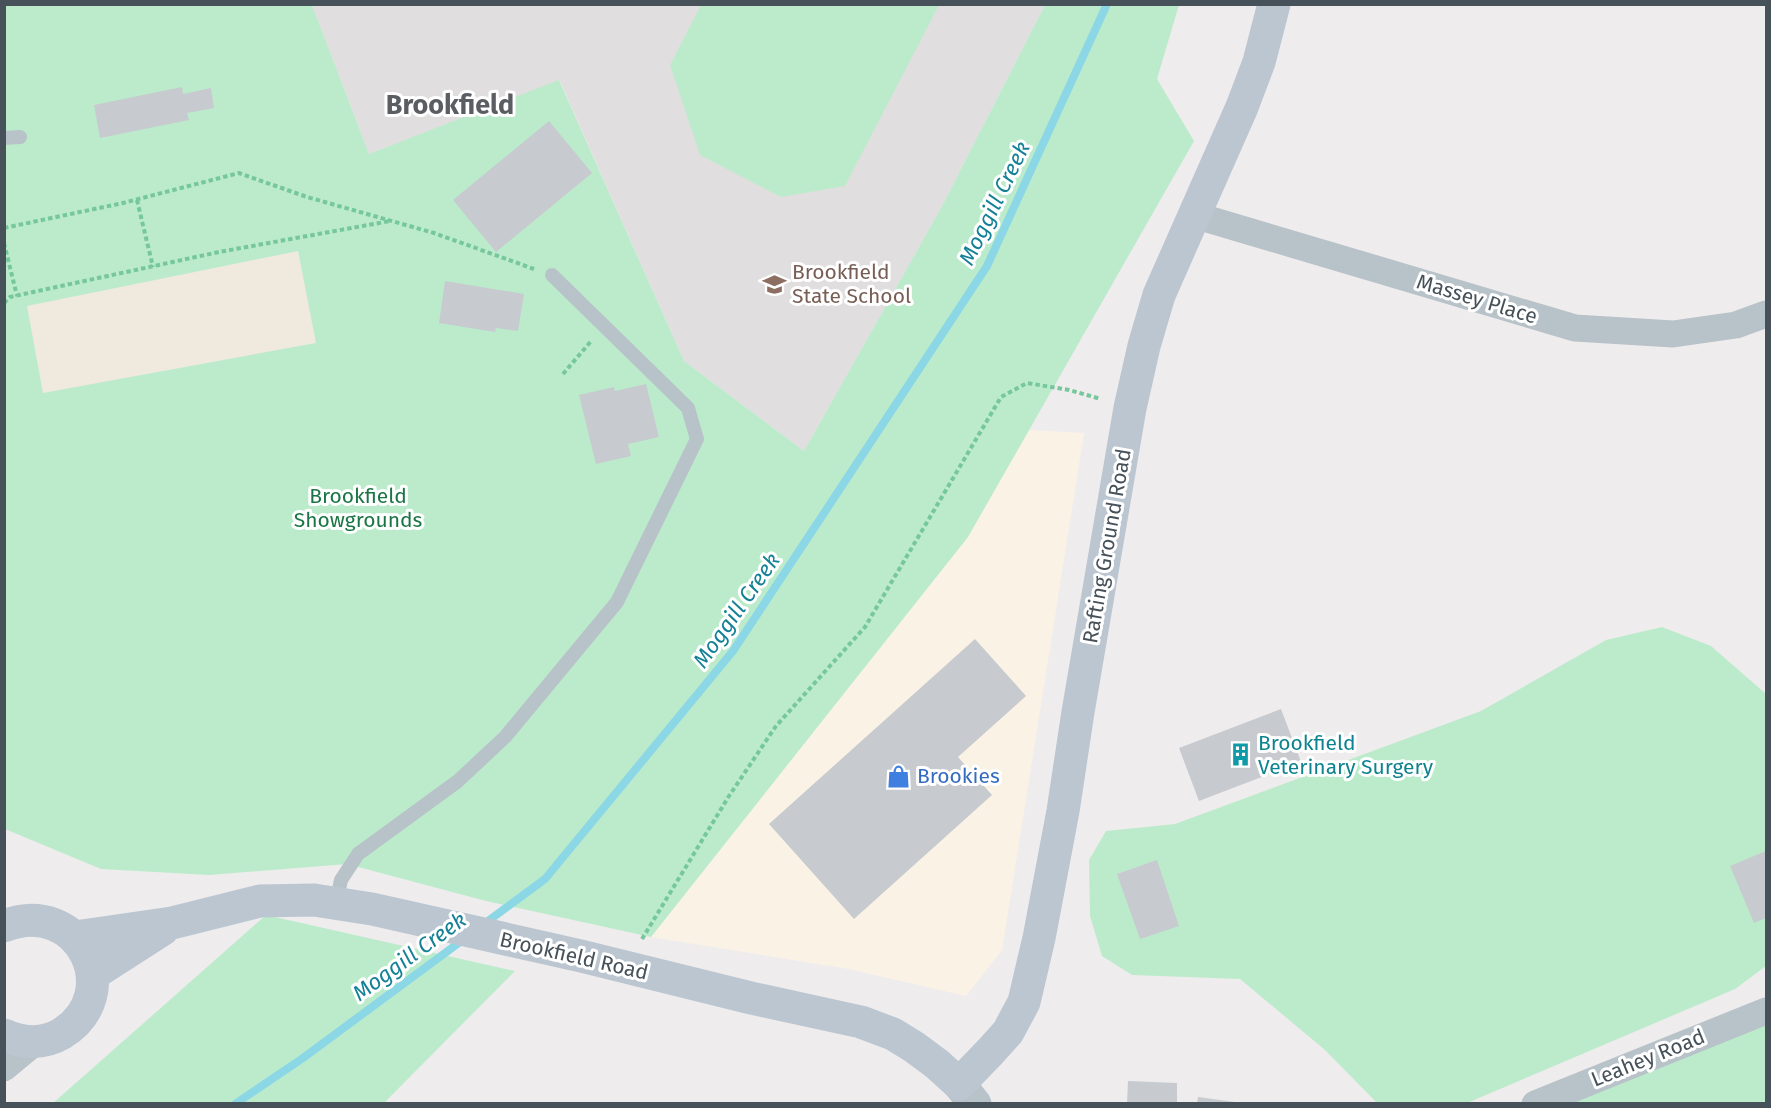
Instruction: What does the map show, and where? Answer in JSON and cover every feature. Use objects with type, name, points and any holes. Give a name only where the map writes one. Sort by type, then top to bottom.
[{"type":"main road","name":"Rafting Ground Road","points":[[967,1094],[990,1052],[1008,1032],[1024,1002],[1039,938],[1063,811],[1077,712],[1130,408],[1144,346],[1159,295],[1242,107],[1259,62],[1274,4]]},
{"type":"main road","points":[[4,898],[38,919],[58,925],[75,937],[87,954],[93,974],[92,994],[84,1013],[71,1028],[54,1038],[19,1039]]},
{"type":"main road","name":"Brookfield Road","points":[[75,937],[172,923],[260,901],[314,900],[372,909],[861,1022],[893,1034],[914,1047],[967,1094]]},
{"type":"main road","points":[[4,926],[18,921],[38,919]]},
{"type":"main road","name":"Brookfield Road","points":[[93,974],[172,923]]},
{"type":"street","name":"Massey Place","points":[[1194,215],[1575,328],[1673,334],[1736,325],[1767,314]]},
{"type":"street","name":"Leahey Road","points":[[1534,1104],[1765,1010]]},
{"type":"street","points":[[4,1068],[19,1039]]},
{"type":"lane","points":[[4,138],[20,137]]},
{"type":"lane","points":[[336,904],[342,880],[358,854],[458,781],[505,737],[617,602],[697,439],[688,408],[552,275]]},
{"type":"path","points":[[4,228],[137,200],[239,173],[307,196],[434,233],[552,275]]},
{"type":"path","points":[[137,200],[153,267]]},
{"type":"path","points":[[4,303],[10,297],[219,252],[391,221]]},
{"type":"path","points":[[4,243],[17,296]]},
{"type":"path","points":[[563,374],[604,326]]},
{"type":"path","points":[[638,944],[729,796],[776,726],[865,627],[1001,397],[1027,383],[1069,390],[1130,408]]},
{"type":"shaded area","name":"Brookfield State School","points":[[312,5],[1045,5],[941,208],[804,451],[684,361],[560,81],[369,154]]},
{"type":"shaded area","points":[[1029,430],[1084,433],[1002,950],[966,996],[849,969],[651,937],[968,537]]},
{"type":"green space","name":"Brookfield Showgrounds","points":[[5,5],[312,5],[369,154],[559,80],[684,361],[804,451],[941,208],[1045,5],[1179,5],[1157,79],[1194,141],[968,537],[651,937],[486,901],[347,864],[209,875],[101,869],[5,829]]},
{"type":"green space","points":[[701,5],[939,5],[845,186],[781,197],[700,155],[670,65]]},
{"type":"green space","points":[[1662,627],[1711,646],[1766,694],[1766,966],[1735,989],[1467,1103],[1377,1103],[1325,1050],[1240,979],[1132,975],[1102,956],[1090,916],[1089,860],[1106,831],[1175,824],[1481,711],[1606,640]]},
{"type":"green space","points":[[266,915],[515,971],[384,1103],[52,1104]]},
{"type":"green space","points":[[1766,1019],[1766,1103],[1552,1104]]},
{"type":"sand","points":[[298,251],[316,343],[43,393],[27,306]]},
{"type":"building","points":[[182,87],[183,94],[211,88],[214,108],[187,113],[189,120],[100,138],[94,105]]},
{"type":"building","points":[[549,121],[592,173],[496,252],[453,200]]},
{"type":"building","points":[[445,281],[524,294],[518,331],[496,328],[495,332],[439,323]]},
{"type":"building","points":[[646,384],[659,437],[628,444],[631,456],[596,464],[579,395],[614,387],[615,391]]},
{"type":"building","name":"Brookies","points":[[975,639],[1026,696],[958,757],[992,795],[854,919],[769,824]]},
{"type":"building","name":"Brookfield Veterinary Surgery","points":[[1281,709],[1301,762],[1199,801],[1179,748]]},
{"type":"building","points":[[1766,851],[1766,918],[1754,923],[1730,866]]},
{"type":"building","points":[[1157,860],[1179,926],[1140,939],[1117,874]]},
{"type":"building","points":[[1128,1081],[1177,1083],[1177,1104],[1127,1104]]},
{"type":"building","points":[[1198,1097],[1235,1102],[1235,1104],[1197,1104]]},
{"type":"waterway","name":"Moggill Creek","points":[[484,924],[545,879],[733,651],[987,266],[1107,4]]},
{"type":"waterway","name":"Moggill Creek","points":[[235,1104],[303,1058],[464,939]]},
{"type":"place","name":"Brookfield State School","points":[[774,284]]},
{"type":"place","name":"Brookfield Veterinary Surgery","points":[[1240,755]]},
{"type":"place","name":"Brookies","points":[[899,776]]},
{"type":"district","name":"Brookfield","points":[[450,105]]}]
